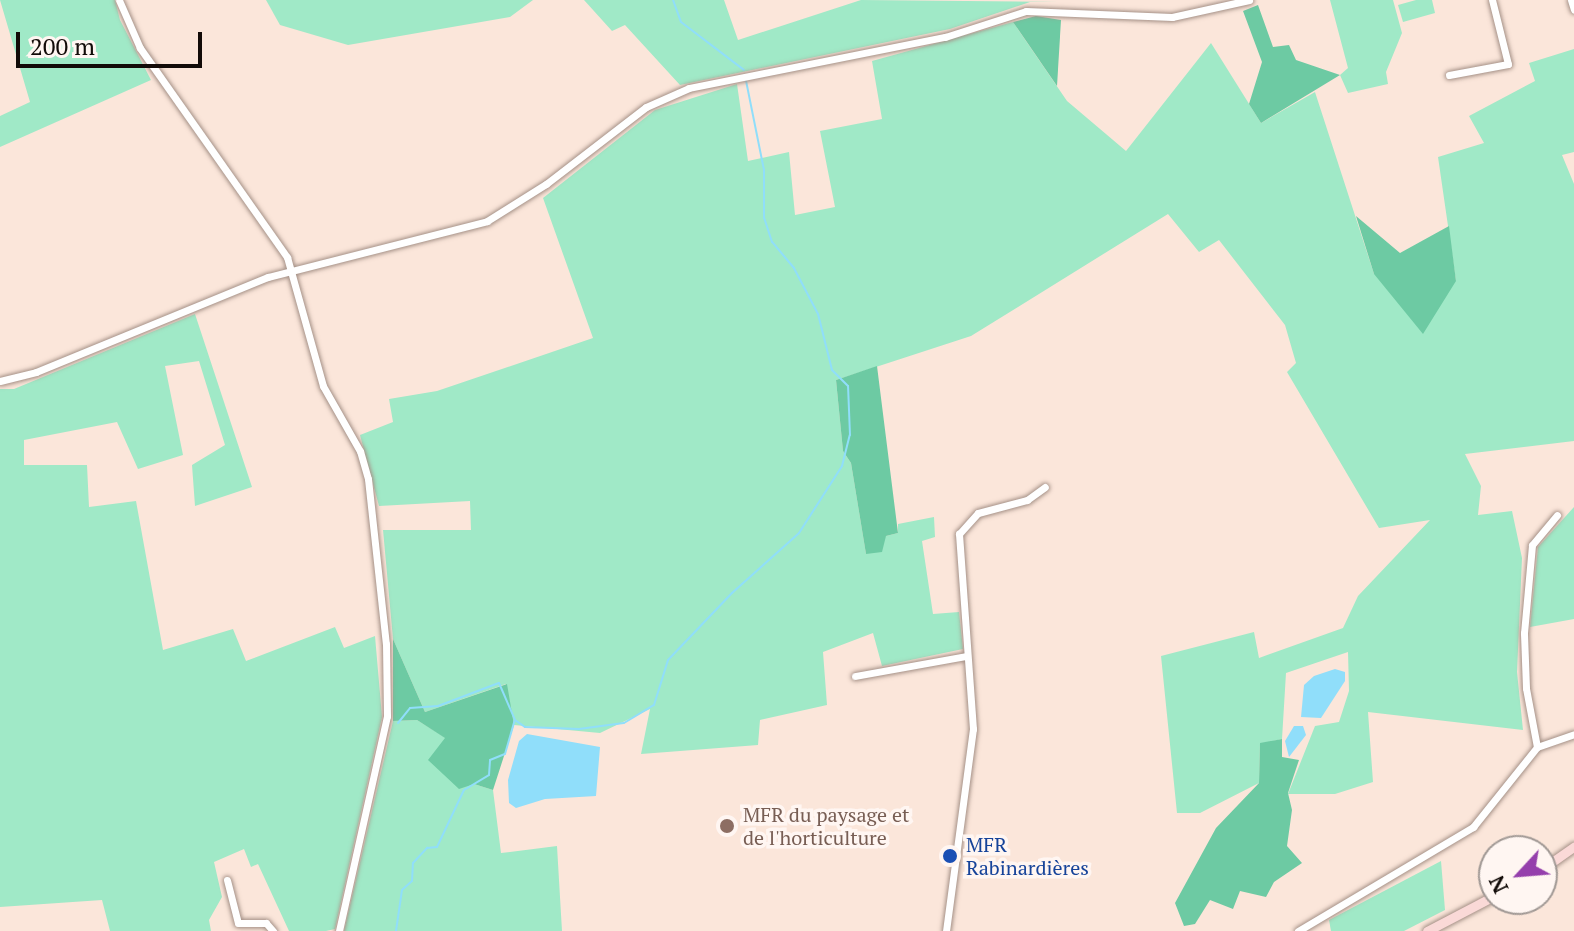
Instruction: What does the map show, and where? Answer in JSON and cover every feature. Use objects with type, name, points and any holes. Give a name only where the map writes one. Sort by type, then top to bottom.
[{"type":"main road","points":[[1427,931],[1478,904]]},
{"type":"street","points":[[119,0],[140,48],[292,270],[323,386],[364,463],[386,644],[387,716],[339,931]]},
{"type":"street","points":[[1064,0],[1067,11]]},
{"type":"street","points":[[0,381],[36,372],[292,270],[487,221],[546,184],[646,107],[689,88],[945,37],[1026,11],[1172,17],[1249,0]]},
{"type":"street","points":[[1449,75],[1508,64],[1492,0]]},
{"type":"street","points":[[1571,0],[1574,10]]},
{"type":"street","points":[[946,931],[973,729],[958,540],[962,527],[978,513],[1027,500],[1045,487]]},
{"type":"street","points":[[1537,747],[1526,688],[1524,633],[1532,545],[1557,515]]},
{"type":"street","points":[[855,676],[966,656]]},
{"type":"street","points":[[1298,931],[1473,827],[1537,747],[1574,734]]},
{"type":"street","points":[[227,880],[238,923],[266,923],[273,931]]},
{"type":"green space","points":[[0,0],[115,0],[120,20],[151,80],[0,147],[0,116],[30,102]]},
{"type":"green space","points":[[266,0],[533,0],[510,17],[348,45],[280,25]]},
{"type":"green space","points":[[584,0],[724,0],[738,40],[861,0],[1058,2],[1030,2],[950,29],[680,85],[625,25],[612,31]]},
{"type":"green space","points":[[1330,0],[1393,0],[1402,33],[1386,72],[1388,84],[1348,93],[1340,75],[1348,68]]},
{"type":"green space","points":[[1432,0],[1435,13],[1403,22],[1398,5]]},
{"type":"green space","points":[[1258,5],[1273,47],[1289,45],[1296,60],[1340,75],[1261,123],[1249,104],[1262,62],[1243,11]]},
{"type":"green space","points":[[1036,16],[1061,20],[1057,86],[1013,22]]},
{"type":"green space","points":[[1013,22],[1067,101],[1126,151],[1211,43],[1261,123],[1315,92],[1374,274],[1456,281],[1438,157],[1484,143],[1469,116],[1535,81],[1529,63],[1574,49],[1574,152],[1562,155],[1574,184],[1574,441],[1465,454],[1481,486],[1478,515],[1512,511],[1522,558],[1517,672],[1523,730],[1368,712],[1373,782],[1335,794],[1288,794],[1315,726],[1339,722],[1349,691],[1348,652],[1286,673],[1282,739],[1260,744],[1259,783],[1200,813],[1177,813],[1161,656],[1254,632],[1259,658],[1343,628],[1358,596],[1430,520],[1379,528],[1287,372],[1296,363],[1285,325],[1219,240],[1199,252],[1168,214],[971,336],[836,380],[843,451],[851,463],[866,554],[886,536],[898,533],[898,524],[934,517],[935,537],[922,541],[933,614],[959,612],[963,649],[882,666],[873,633],[823,652],[827,705],[760,720],[758,745],[641,754],[650,709],[600,733],[514,725],[506,684],[425,712],[393,639],[383,530],[471,530],[470,501],[379,506],[360,435],[393,422],[389,399],[437,391],[593,338],[543,198],[655,110],[737,84],[748,161],[789,152],[795,215],[835,207],[820,131],[882,119],[872,61]]},
{"type":"green space","points":[[1356,216],[1400,253],[1449,226],[1456,281],[1423,334],[1374,274]]},
{"type":"green space","points":[[195,314],[252,487],[195,506],[192,465],[225,445],[199,361],[165,366],[183,455],[138,469],[117,422],[24,440],[24,465],[87,465],[89,507],[136,501],[163,650],[233,629],[246,661],[335,627],[344,648],[375,636],[382,717],[335,929],[326,931],[289,931],[258,864],[251,867],[244,849],[214,862],[222,897],[209,920],[211,931],[110,931],[102,900],[0,907],[0,389],[14,389]]},
{"type":"green space","points":[[877,366],[898,533],[886,536],[882,552],[866,554],[851,463],[843,451],[836,380]]},
{"type":"green space","points":[[1574,507],[1574,619],[1530,627],[1538,547]]},
{"type":"green space","points":[[393,639],[425,712],[507,684],[514,725],[493,790],[474,784],[459,789],[428,760],[445,738],[417,720],[393,721]]},
{"type":"green space","points":[[417,720],[446,738],[474,784],[493,790],[501,853],[557,846],[562,931],[344,931],[393,721]]},
{"type":"green space","points":[[1282,739],[1282,757],[1299,760],[1288,793],[1292,810],[1287,846],[1302,863],[1274,882],[1266,897],[1240,891],[1233,909],[1210,900],[1195,924],[1184,926],[1175,903],[1216,828],[1259,783],[1260,743]]},
{"type":"green space","points":[[1441,861],[1445,910],[1404,931],[1331,931],[1329,920]]},
{"type":"water","points":[[1335,669],[1345,672],[1345,681],[1321,718],[1301,717],[1304,685],[1314,676]]},
{"type":"water","points":[[1294,726],[1303,726],[1306,735],[1289,757],[1285,741]]},
{"type":"water","points":[[527,734],[600,747],[596,796],[545,799],[516,808],[509,803],[508,780],[519,741]]},
{"type":"waterway","points":[[673,0],[681,22],[744,70]]},
{"type":"waterway","points":[[398,723],[410,708],[438,706],[499,683],[515,720],[525,727],[579,729],[624,723],[654,705],[668,660],[732,593],[799,533],[842,466],[850,435],[848,386],[832,370],[818,314],[794,268],[772,242],[764,218],[764,170],[746,81]]},
{"type":"waterway","points":[[396,931],[402,890],[412,881],[413,863],[427,848],[437,847],[464,790],[489,775],[490,760],[505,754],[515,720]]},
{"type":"place","name":"MFR du paysage et de l'horticulture","points":[[727,826]]},
{"type":"place","name":"MFR Rabinardières","points":[[950,856]]}]
